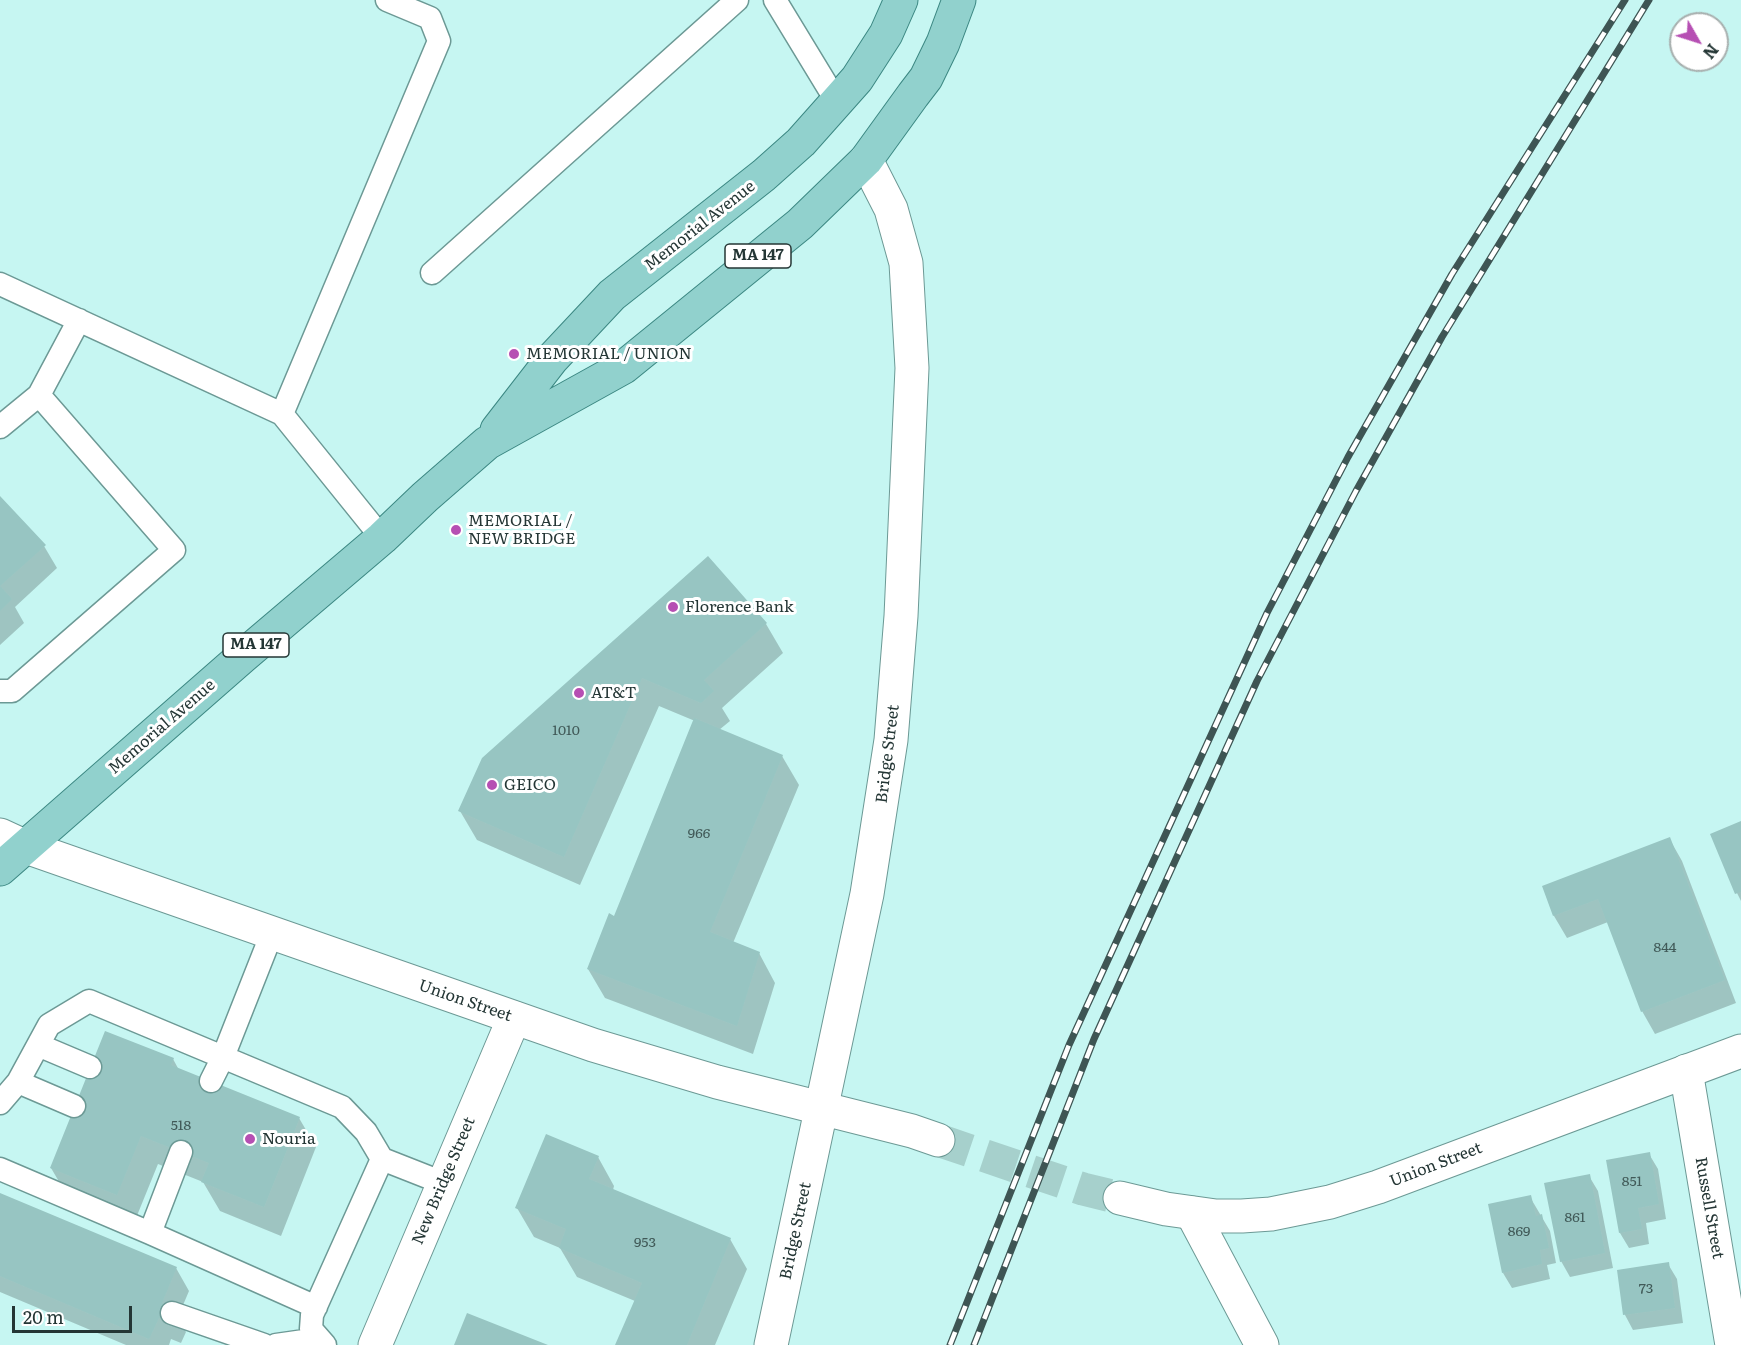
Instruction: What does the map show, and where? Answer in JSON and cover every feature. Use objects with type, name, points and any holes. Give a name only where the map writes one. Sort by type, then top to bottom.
[{"type":"main road","name":"Memorial Avenue","points":[[487,443],[552,360],[612,295],[764,176],[801,142],[857,79],[873,57],[901,0]]},
{"type":"main road","name":"Memorial Avenue","points":[[0,869],[13,841],[242,657],[382,538],[425,496],[487,443],[624,367],[800,224],[866,160],[926,78],[948,31],[959,0]]},
{"type":"street","name":"Bridge Street","points":[[771,1345],[867,894],[891,740],[901,616],[912,368],[906,263],[891,209],[866,160]]},
{"type":"street","name":"Union Street","points":[[13,841],[593,1045],[717,1082],[912,1131],[938,1140]]},
{"type":"street","name":"New Bridge Street","points":[[375,1345],[514,1018]]},
{"type":"street","name":"Union Street","points":[[1120,1198],[1192,1213],[1242,1216],[1330,1202],[1378,1187],[1741,1051]]},
{"type":"street","name":"Russell Street","points":[[1686,1071],[1732,1345]]},
{"type":"street","points":[[1192,1213],[1262,1345]]},
{"type":"lane","points":[[282,414],[439,42],[430,18],[387,0]]},
{"type":"lane","points":[[432,273],[736,0]]},
{"type":"lane","points":[[775,0],[837,102]]},
{"type":"lane","points":[[0,284],[282,414],[382,538]]},
{"type":"lane","points":[[0,427],[39,395],[79,320]]},
{"type":"lane","points":[[0,691],[12,691],[174,550],[39,395]]},
{"type":"lane","points":[[211,1081],[224,1057],[272,933]]},
{"type":"lane","points":[[0,1103],[18,1082],[49,1025],[90,1000],[342,1107],[366,1132],[382,1159],[443,1183]]},
{"type":"lane","points":[[38,1045],[90,1067]]},
{"type":"lane","points":[[18,1082],[74,1106]]},
{"type":"lane","points":[[150,1233],[181,1152]]},
{"type":"lane","points":[[322,1342],[311,1329],[312,1315],[382,1159]]},
{"type":"lane","points":[[0,1168],[316,1307]]},
{"type":"lane","points":[[172,1313],[264,1345]]},
{"type":"lane","points":[[276,1345],[322,1342]]},
{"type":"building","points":[[0,496],[46,545],[0,586]]},
{"type":"building","points":[[708,556],[767,623],[704,680],[714,691],[701,703],[642,678],[564,857],[458,811],[482,758]]},
{"type":"building","points":[[0,586],[12,599],[0,611]]},
{"type":"building","points":[[694,718],[783,755],[710,932],[760,952],[737,1026],[587,969],[609,913],[614,916]]},
{"type":"building","points":[[1741,821],[1741,892],[1735,894],[1710,834]]},
{"type":"building","points":[[1670,837],[1725,980],[1641,1012],[1598,899],[1553,916],[1542,886]]},
{"type":"building","points":[[105,1031],[174,1058],[171,1065],[300,1117],[264,1207],[201,1182],[209,1163],[141,1136],[117,1195],[50,1168]]},
{"type":"building","points":[[546,1134],[599,1156],[589,1179],[731,1238],[687,1345],[615,1345],[642,1283],[559,1248],[566,1229],[515,1208]]},
{"type":"building","points":[[1650,1152],[1659,1204],[1638,1208],[1642,1229],[1619,1233],[1606,1160]]},
{"type":"building","points":[[1590,1174],[1605,1253],[1560,1262],[1544,1183]]},
{"type":"building","points":[[0,1193],[177,1267],[162,1303],[174,1308],[168,1321],[159,1318],[149,1339],[0,1276]]},
{"type":"building","points":[[1531,1195],[1536,1216],[1542,1214],[1549,1248],[1540,1250],[1542,1264],[1502,1273],[1488,1204]]},
{"type":"building","points":[[1669,1262],[1675,1308],[1623,1315],[1617,1270]]},
{"type":"building","points":[[467,1313],[548,1345],[454,1345]]},
{"type":"tunnel","points":[[938,1140],[1083,1189],[1120,1198]]},
{"type":"railway","points":[[950,1345],[1069,1045],[1267,613],[1348,457],[1452,274],[1625,0]]},
{"type":"railway","points":[[974,1345],[1094,1039],[1257,681],[1356,491],[1442,337],[1649,0]]},
{"type":"place","name":"MEMORIAL / UNION","points":[[514,354]]},
{"type":"place","name":"MEMORIAL / NEW BRIDGE","points":[[456,530]]},
{"type":"place","name":"Florence Bank","points":[[673,607]]},
{"type":"place","name":"AT&T","points":[[579,693]]},
{"type":"place","name":"GEICO","points":[[492,785]]},
{"type":"place","name":"Nouria","points":[[250,1139]]}]
